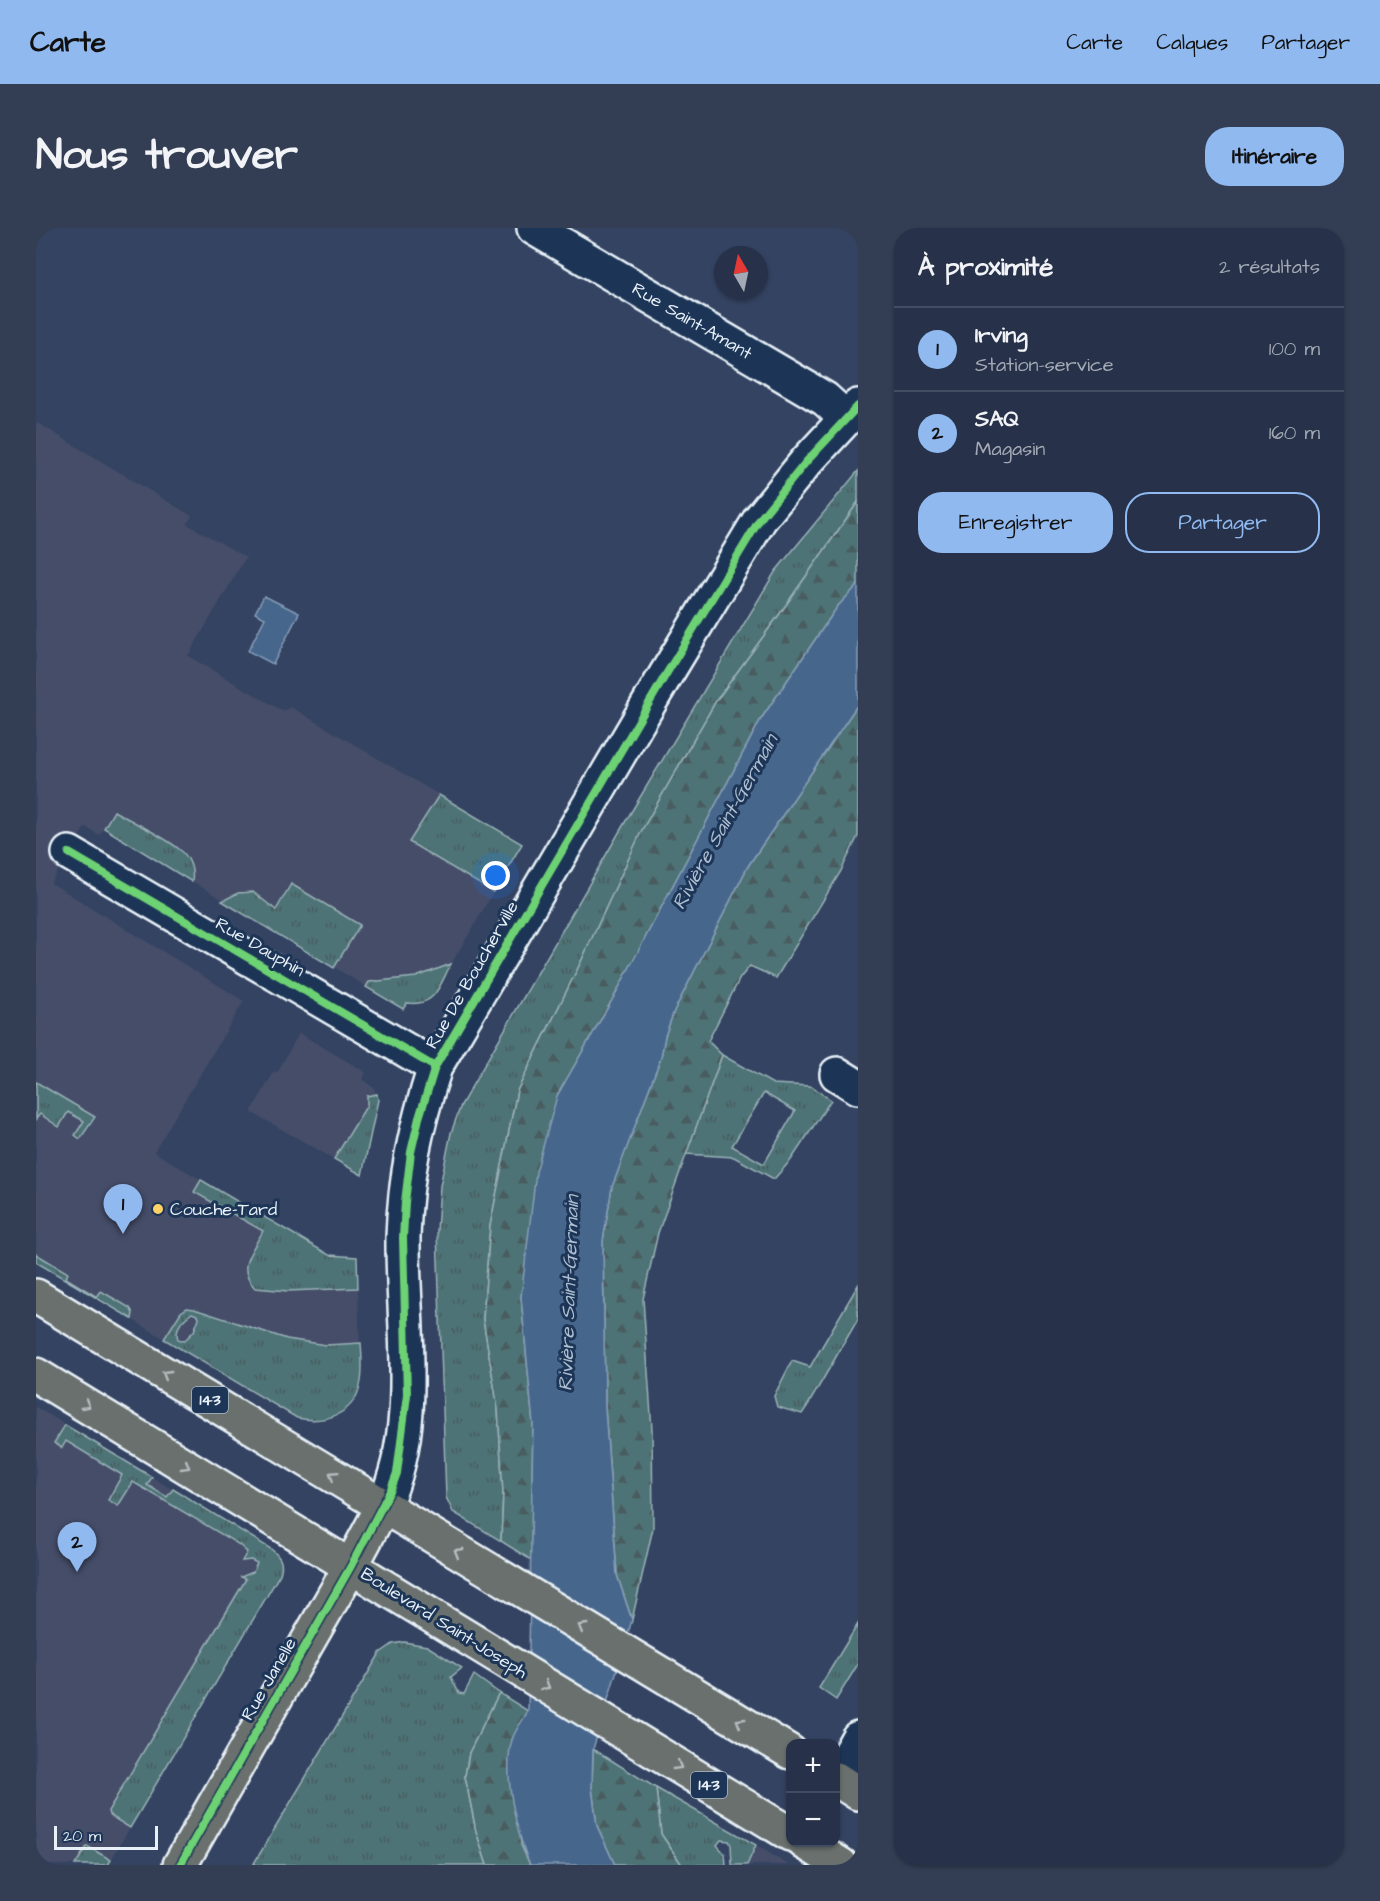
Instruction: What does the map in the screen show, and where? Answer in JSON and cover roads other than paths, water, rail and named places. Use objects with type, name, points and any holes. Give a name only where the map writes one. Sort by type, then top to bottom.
[{"type":"main road","name":"143","points":[[36,1296],[786,1750]]},
{"type":"main road","name":"Boulevard Saint-Joseph","points":[[36,1375],[786,1832]]},
{"type":"main road","name":"Rue Janelle","points":[[180,1865],[383,1506]]},
{"type":"main road","points":[[840,1782],[858,1793]]},
{"type":"main road","points":[[812,1847],[841,1865]]},
{"type":"street","name":"Rue Saint-Amant","points":[[534,228],[825,399],[852,412]]},
{"type":"street","name":"Rue De Boucherville","points":[[383,1506],[397,1473],[407,1395],[403,1238],[408,1173],[419,1118],[435,1067],[760,519],[799,470],[852,412]]},
{"type":"street","name":"Rue Dauphin","points":[[69,853],[435,1067]]},
{"type":"street","points":[[840,1772],[858,1738]]},
{"type":"water","name":"Rivière Saint-Germain","points":[[858,585],[858,704],[748,866],[674,1011],[665,1036],[661,1057],[612,1187],[603,1241],[605,1408],[617,1575],[632,1620],[593,1749],[592,1788],[597,1826],[615,1865],[530,1865],[512,1803],[509,1754],[512,1740],[528,1711],[533,1424],[521,1297],[536,1172],[557,1096],[615,995],[761,719],[838,606]]},
{"type":"water","points":[[264,596],[299,613],[273,664],[248,651],[265,618],[255,613]]},
{"type":"place","name":"Couche-Tard","points":[[158,1209]]},
{"type":"place","name":"Irving","points":[[123,1234]]},
{"type":"place","name":"SAQ","points":[[77,1572]]}]
